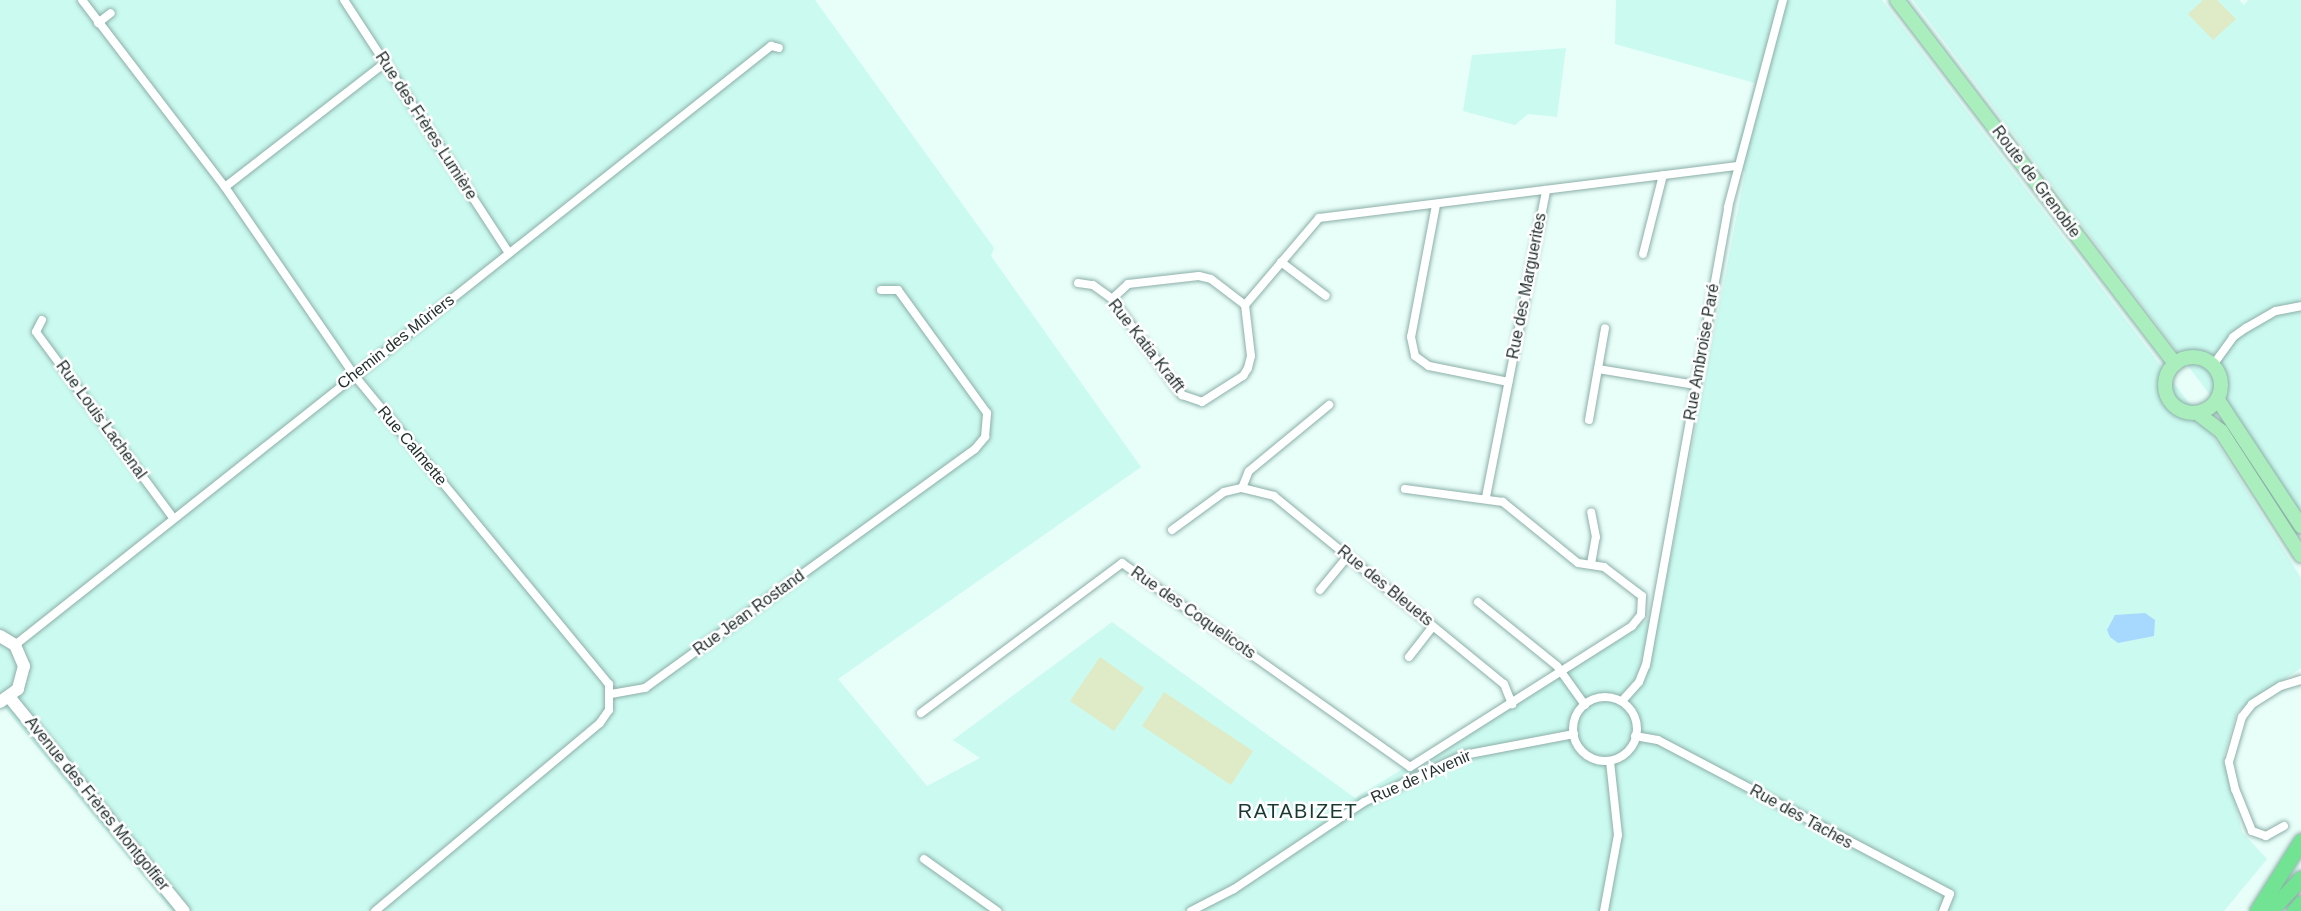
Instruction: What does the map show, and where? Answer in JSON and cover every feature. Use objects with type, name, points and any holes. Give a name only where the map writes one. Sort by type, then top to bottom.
[{"type":"highway","points":[[2257,911],[2301,841]]},
{"type":"highway","points":[[2270,911],[2301,878]]},
{"type":"highway","points":[[2294,911],[2301,903]]},
{"type":"main road","name":"Route de Grenoble","points":[[1897,0],[2175,364]]},
{"type":"main road","points":[[2198,413],[2217,400],[2221,382],[2212,365],[2190,358],[2175,364],[2166,381],[2168,398],[2178,409],[2198,413],[2221,431],[2301,555]]},
{"type":"main road","points":[[2217,400],[2301,526]]},
{"type":"street","name":"Rue Calmette","points":[[82,0],[225,187],[354,375],[601,674],[611,694]]},
{"type":"street","name":"Rue des Frères Lumière","points":[[344,0],[509,253]]},
{"type":"street","name":"Rue Ambroise Paré","points":[[1622,701],[1639,682],[1646,665],[1738,166],[1783,0]]},
{"type":"street","points":[[98,23],[111,13]]},
{"type":"street","name":"Chemin des Mûriers","points":[[15,645],[771,46],[779,48]]},
{"type":"street","points":[[225,187],[385,63]]},
{"type":"street","name":"Rue des Marguerites","points":[[1508,382],[1429,366],[1415,356],[1411,336],[1436,205],[1738,166]]},
{"type":"street","points":[[1643,254],[1663,175]]},
{"type":"street","name":"Rue des Marguerites","points":[[1486,497],[1546,190]]},
{"type":"street","points":[[1112,299],[1128,284],[1199,276],[1211,279],[1245,305],[1319,218],[1436,205]]},
{"type":"street","points":[[1281,262],[1326,296]]},
{"type":"street","name":"Rue Katia Krafft","points":[[1078,283],[1093,285],[1112,299],[1182,395],[1202,402],[1243,376],[1248,368],[1251,356],[1245,305]]},
{"type":"street","name":"Rue Jean Rostand","points":[[611,694],[645,688],[975,449],[985,436],[987,413],[898,290],[881,290]]},
{"type":"street","points":[[2212,365],[2233,337],[2246,328],[2276,311],[2301,306]]},
{"type":"street","name":"Rue Louis Lachenal","points":[[42,320],[36,332],[174,519]]},
{"type":"street","points":[[1589,420],[1605,328]]},
{"type":"street","points":[[1598,369],[1696,386]]},
{"type":"street","points":[[1172,530],[1224,492],[1242,488],[1249,471],[1329,405]]},
{"type":"street","name":"Rue des Bleuets","points":[[1242,488],[1274,496],[1504,684],[1512,704]]},
{"type":"street","points":[[1405,489],[1486,497],[1518,511],[1578,563],[1591,564],[1596,537],[1591,512]]},
{"type":"street","points":[[1320,590],[1348,556]]},
{"type":"street","name":"Rue des Coquelicots","points":[[921,713],[1122,563],[1410,767]]},
{"type":"street","name":"Rue de l'Avenir","points":[[1410,767],[1632,626],[1641,615],[1642,596],[1604,567],[1591,564]]},
{"type":"street","points":[[1478,602],[1561,672],[1585,705]]},
{"type":"street","points":[[1408,657],[1433,626]]},
{"type":"street","points":[[0,636],[15,645],[21,655],[23,678],[5,700]]},
{"type":"street","points":[[2284,826],[2265,836],[2252,831],[2235,789],[2229,762],[2242,717],[2252,704],[2281,686],[2301,680]]},
{"type":"street","points":[[375,911],[600,723],[609,710],[611,694]]},
{"type":"street","points":[[1599,698],[1622,701],[1634,713],[1635,736],[1629,750],[1610,760],[1597,761],[1584,754],[1574,734],[1574,719],[1585,705],[1599,698]]},
{"type":"street","name":"Avenue des Frères Montgolfier","points":[[5,700],[184,911]]},
{"type":"street","name":"Rue de l'Avenir","points":[[1191,911],[1234,889],[1364,802],[1464,755],[1574,734]]},
{"type":"street","name":"Rue des Taches","points":[[1635,736],[1658,740],[1950,894],[1943,911]]},
{"type":"street","points":[[1604,911],[1618,835],[1610,760]]},
{"type":"street","points":[[924,859],[997,911]]},
{"type":"shaded area","points":[[0,0],[815,0],[994,248],[991,256],[1141,467],[838,679],[927,786],[980,758],[953,740],[1112,622],[1355,798],[1660,612],[1745,173],[1734,158],[1755,83],[1615,44],[1616,0],[1882,0],[2206,425],[2301,578],[2301,668],[2237,712],[2224,755],[2242,832],[2267,859],[2224,911],[172,911],[0,702]]},
{"type":"shaded area","points":[[1913,0],[2239,0],[2244,5],[2248,0],[2301,0],[2301,516]]},
{"type":"shaded area","points":[[2203,0],[2217,0],[2236,19],[2213,40],[2188,14]]},
{"type":"shaded area","points":[[1566,48],[1557,117],[1528,114],[1515,125],[1463,111],[1472,55]]},
{"type":"shaded area","points":[[1100,657],[1144,688],[1114,731],[1070,701]]},
{"type":"shaded area","points":[[1164,692],[1253,751],[1231,785],[1142,726]]},
{"type":"water","points":[[2145,613],[2155,620],[2154,636],[2118,643],[2110,637],[2107,630],[2115,615]]},
{"type":"district","name":"RATABIZET","points":[[1298,811]]}]
